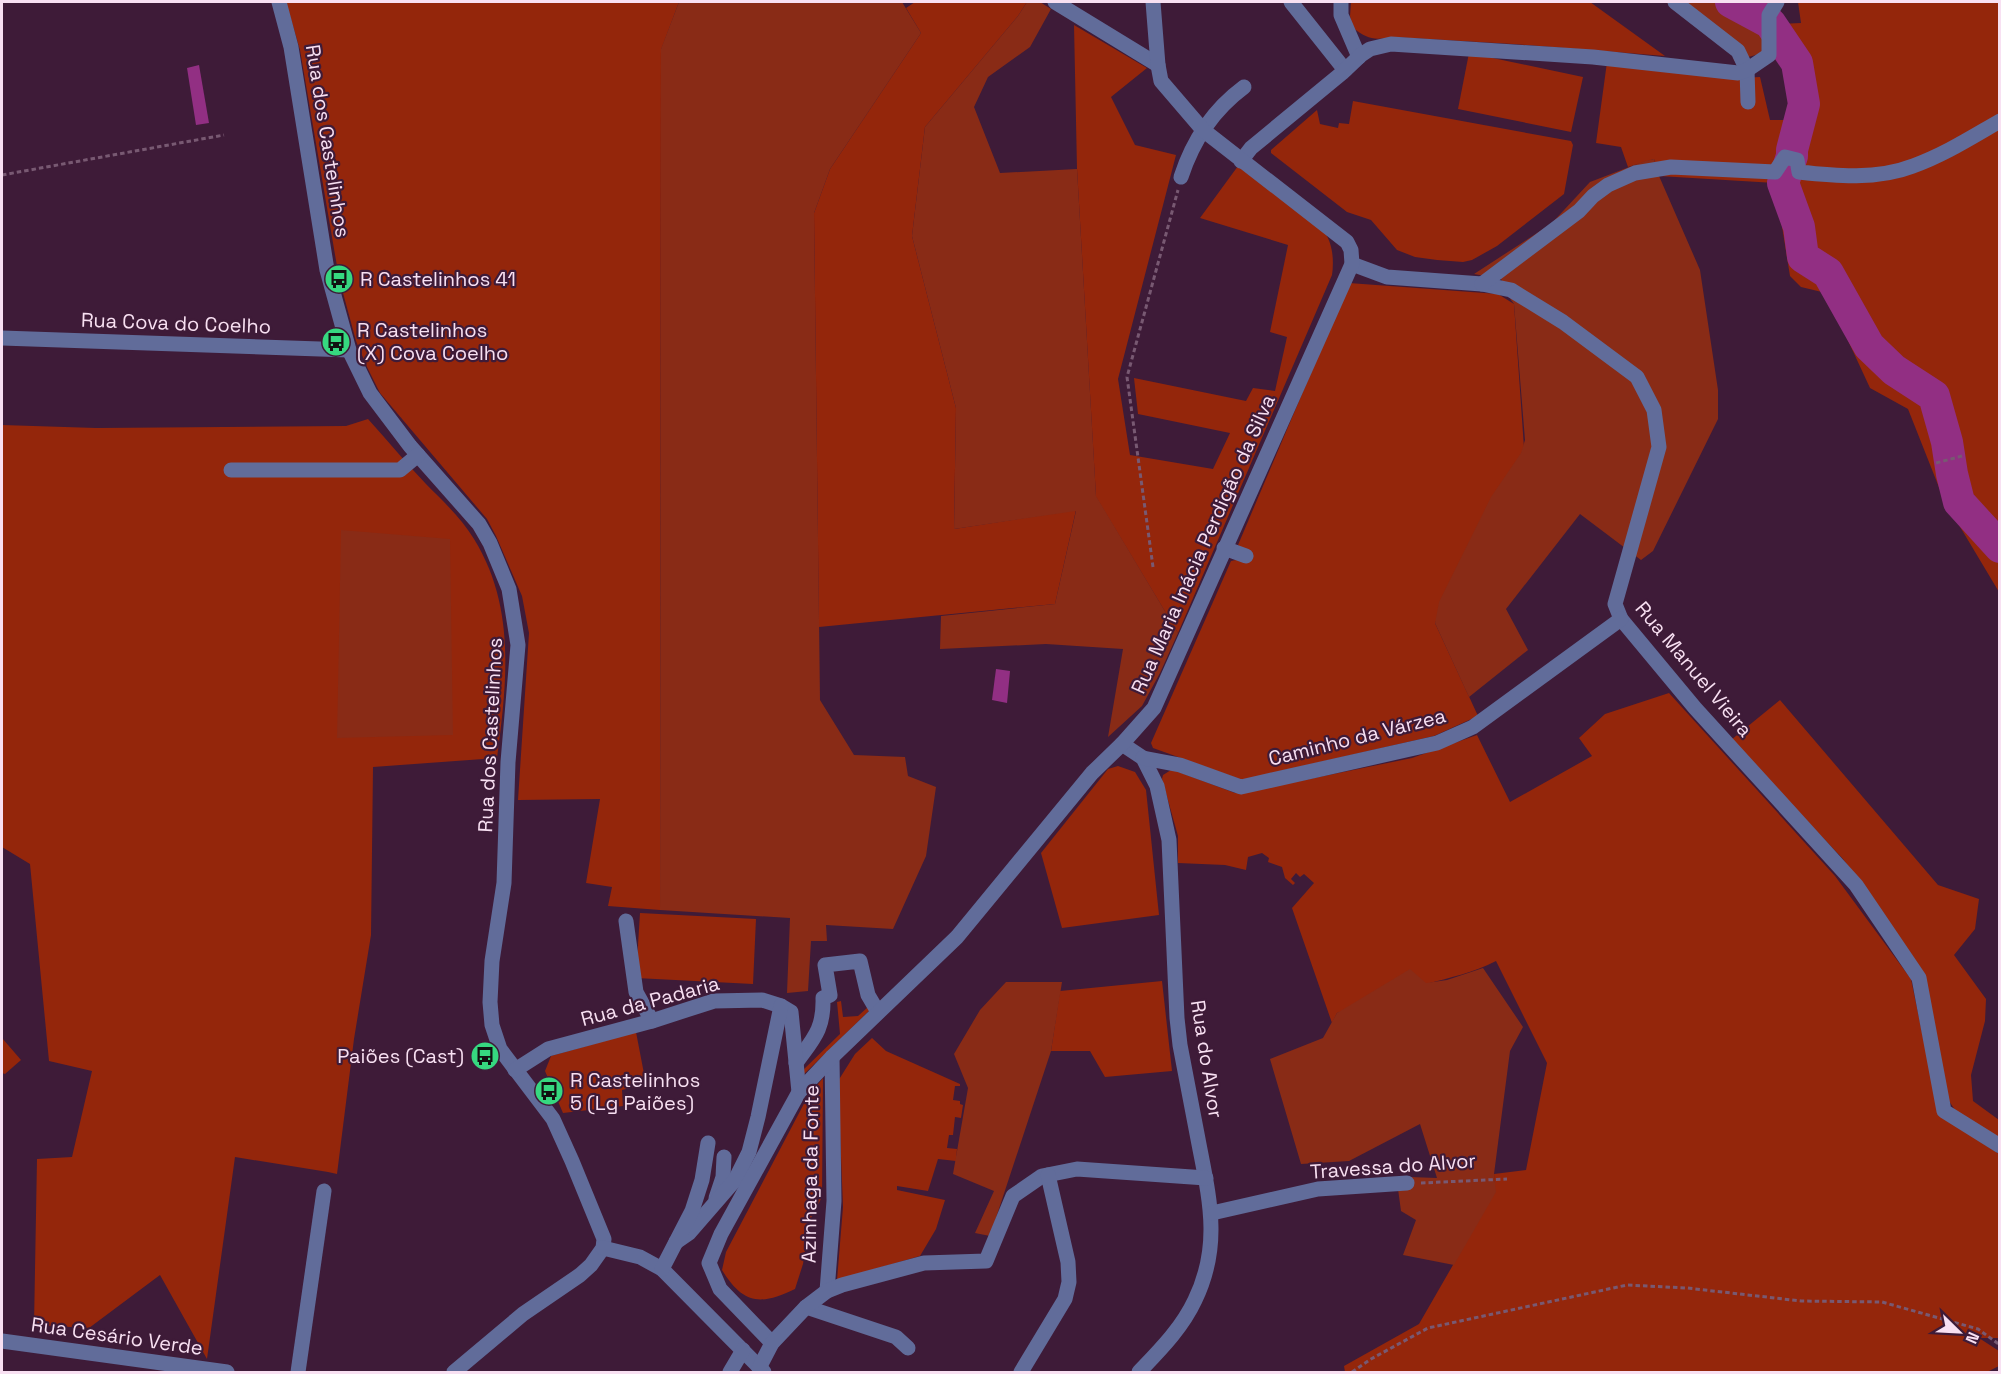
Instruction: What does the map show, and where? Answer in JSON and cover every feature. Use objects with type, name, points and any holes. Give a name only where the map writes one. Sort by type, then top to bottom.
[{"type":"street","name":"Rua dos Castelinhos","points":[[279,2],[291,47],[327,270],[349,350],[370,393],[418,455],[479,525],[490,543],[509,589],[518,645],[508,762],[505,866],[492,961],[490,1002],[492,1025],[500,1049],[553,1119],[604,1239],[603,1248]]},
{"type":"street","points":[[1055,2],[1158,66]]},
{"type":"street","points":[[1153,2],[1161,81],[1203,130],[1347,242],[1351,250],[1352,264]]},
{"type":"street","points":[[1291,2],[1345,70]]},
{"type":"street","points":[[1341,2],[1341,15],[1359,57]]},
{"type":"street","points":[[1676,2],[1738,51],[1747,70],[1748,102]]},
{"type":"street","points":[[1241,161],[1251,148],[1370,49],[1391,44],[1593,57],[1738,73],[1747,70],[1769,55],[1769,15],[1777,2]]},
{"type":"street","points":[[1181,177],[1188,156],[1203,130],[1226,100],[1244,87]]},
{"type":"street","points":[[1482,284],[1579,211],[1593,196],[1608,185],[1635,174],[1671,167],[1775,172],[1791,158],[1798,172],[1833,176],[1878,175],[1913,167],[2000,121]]},
{"type":"street","name":"Rua Manuel Vieira","points":[[1352,264],[1387,277],[1482,284],[1511,290],[1563,322],[1637,377],[1654,410],[1659,447],[1615,604],[1621,619],[1695,708],[1856,885],[1919,978],[1944,1111],[2000,1146]]},
{"type":"street","name":"Rua Maria Inácia Perdigão da Silva","points":[[772,1343],[720,1289],[709,1263],[721,1234],[799,1092],[832,1057],[957,937],[1092,773],[1154,708],[1352,264]]},
{"type":"street","name":"Rua Cova do Coelho","points":[[2,338],[349,350]]},
{"type":"street","points":[[231,470],[400,470],[418,455]]},
{"type":"street","points":[[1224,548],[1246,556]]},
{"type":"street","name":"Caminho da Várzea","points":[[1143,758],[1180,765],[1241,787],[1437,743],[1473,727],[1621,619]]},
{"type":"street","name":"Rua do Alvor","points":[[1122,744],[1143,758],[1157,786],[1169,840],[1180,1045],[1212,1213],[1211,1246],[1204,1277],[1195,1301],[1173,1336],[1140,1372]]},
{"type":"street","points":[[626,921],[636,992],[652,1021]]},
{"type":"street","points":[[796,1063],[820,1028],[823,998],[830,995],[825,965],[860,961],[868,995],[878,1012]]},
{"type":"street","name":"Rua da Padaria","points":[[515,1070],[548,1049],[652,1021],[714,1001],[762,1000],[781,1006]]},
{"type":"street","points":[[676,1242],[689,1233],[735,1180],[749,1152],[781,1006],[791,1012],[799,1092]]},
{"type":"street","name":"Azinhaga da Fonte","points":[[827,1292],[834,1201],[832,1057]]},
{"type":"street","points":[[662,1269],[692,1211],[699,1191],[708,1143]]},
{"type":"street","points":[[713,1205],[723,1177],[724,1157]]},
{"type":"street","points":[[454,1372],[523,1314],[580,1275],[597,1258],[603,1248],[640,1257],[662,1269],[761,1370],[772,1343],[806,1307],[827,1292],[842,1285],[924,1263],[986,1261],[1013,1196],[1042,1176],[1077,1169],[1206,1178]]},
{"type":"street","points":[[1021,1372],[1065,1299],[1069,1282],[1068,1262],[1048,1175]]},
{"type":"street","name":"Travessa do Alvor","points":[[1212,1213],[1318,1189],[1407,1183]]},
{"type":"street","points":[[298,1372],[324,1191]]},
{"type":"street","points":[[806,1307],[896,1337],[908,1348]]},
{"type":"street","name":"Rua Cesário Verde","points":[[2,1341],[153,1368],[227,1372]]},
{"type":"street","points":[[730,1372],[742,1350]]},
{"type":"path","points":[[2,175],[224,135]]},
{"type":"path","points":[[1153,567],[1127,377],[1181,177]]},
{"type":"path","points":[[1936,464],[1962,456]]},
{"type":"path","name":"Travessa do Alvor","points":[[1407,1183],[1507,1179]]},
{"type":"path","points":[[1352,1372],[1428,1328],[1627,1285],[1687,1288],[1801,1301],[1882,1302],[1978,1329],[2000,1345]]},
{"type":"shaded area","points":[[286,2],[679,2],[661,50],[660,910],[608,906],[612,887],[586,883],[600,799],[518,800],[529,633],[522,596],[487,519],[380,393],[356,341],[339,278],[300,50]]},
{"type":"shaded area","points":[[679,2],[902,2],[921,33],[830,169],[814,213],[820,700],[854,755],[905,757],[908,776],[936,787],[926,856],[893,929],[826,925],[827,941],[811,941],[808,991],[787,993],[790,918],[660,910],[661,49]]},
{"type":"shaded area","points":[[915,2],[1027,2],[1018,16],[925,127],[912,236],[956,408],[954,529],[1076,510],[1055,604],[819,627],[814,213],[830,169],[921,33],[906,8]]},
{"type":"shaded area","points":[[1027,2],[1040,2],[1051,9],[1030,47],[988,77],[974,107],[1000,173],[1077,169],[1096,496],[1178,633],[1142,706],[1108,737],[1123,649],[1046,644],[940,649],[941,616],[1055,604],[1076,511],[954,529],[956,408],[912,236],[925,127],[1018,16]]},
{"type":"shaded area","points":[[1351,2],[1590,2],[1665,56],[1513,44],[1394,37],[1372,38],[1352,27]]},
{"type":"shaded area","points":[[1666,2],[1770,2],[1763,53],[1734,61],[1733,52]]},
{"type":"shaded area","points":[[1798,2],[1999,2],[1999,115],[1938,151],[1907,166],[1862,171],[1802,169],[1803,179],[1851,181],[1900,176],[1940,162],[1999,126],[1999,592],[1944,500],[1908,409],[1870,388],[1826,293],[1801,287],[1790,276],[1775,183],[1659,176],[1654,159],[1628,167],[1621,147],[1596,143],[1607,62],[1739,78],[1760,77],[1770,120],[1794,120],[1773,164],[1769,167],[1801,168],[1813,109],[1809,68],[1779,24],[1801,23]]},
{"type":"shaded area","points":[[1074,25],[1147,68],[1111,97],[1135,145],[1176,155],[1118,379],[1130,455],[1213,469],[1230,433],[1138,414],[1134,378],[1246,401],[1253,388],[1275,391],[1287,337],[1270,332],[1288,245],[1200,218],[1238,166],[1325,233],[1332,253],[1332,275],[1178,633],[1096,497],[1077,169]]},
{"type":"shaded area","points":[[1469,53],[1583,77],[1571,132],[1458,109]]},
{"type":"shaded area","points":[[199,65],[209,123],[196,125],[187,68]]},
{"type":"shaded area","points":[[1353,101],[1571,141],[1573,145],[1564,194],[1497,246],[1472,260],[1463,262],[1437,260],[1415,257],[1397,250],[1371,220],[1347,212],[1271,153],[1271,150],[1317,110],[1320,124],[1338,128],[1339,123],[1349,124]]},
{"type":"shaded area","points":[[1654,159],[1659,176],[1700,270],[1718,390],[1718,419],[1653,551],[1641,560],[1580,514],[1506,609],[1528,650],[1469,697],[1435,623],[1439,602],[1491,497],[1521,453],[1525,440],[1514,304],[1501,279],[1474,274],[1551,224],[1590,182]]},
{"type":"shaded area","points":[[1349,283],[1498,294],[1514,304],[1524,448],[1435,623],[1478,716],[1434,736],[1242,780],[1153,748],[1151,743],[1231,561],[1236,560],[1242,548],[1238,545]]},
{"type":"shaded area","points":[[368,419],[463,524],[474,539],[497,591],[505,646],[505,673],[497,758],[373,767],[371,935],[354,1039],[337,1174],[235,1157],[207,1359],[160,1275],[89,1328],[34,1325],[37,1159],[72,1157],[92,1071],[49,1061],[30,864],[2,847],[2,425],[96,428],[346,426]]},
{"type":"shaded area","points":[[341,530],[450,539],[453,735],[337,738]]},
{"type":"shaded area","points":[[996,669],[1010,671],[1007,703],[992,700]]},
{"type":"shaded area","points":[[1669,693],[1835,876],[1911,979],[1939,1114],[1999,1154],[1999,1338],[1979,1338],[1999,1351],[1999,1366],[1987,1372],[1345,1372],[1344,1366],[1419,1324],[1495,1192],[1494,1174],[1526,1170],[1547,1063],[1496,961],[1470,972],[1404,990],[1337,1013],[1332,1023],[1292,908],[1314,883],[1304,874],[1300,877],[1296,873],[1291,879],[1295,883],[1293,885],[1285,878],[1282,867],[1268,862],[1269,858],[1262,853],[1248,857],[1246,870],[1225,865],[1178,863],[1178,836],[1162,779],[1163,775],[1171,770],[1176,771],[1235,793],[1241,793],[1412,758],[1477,735],[1510,802],[1592,756],[1579,738],[1605,714]]},
{"type":"shaded area","points":[[1780,700],[1938,885],[1979,899],[1975,929],[1954,955],[1986,999],[1985,1021],[1971,1075],[1973,1101],[1999,1120],[1999,1138],[1955,1110],[1949,1101],[1914,958],[1843,859],[1731,740]]},
{"type":"shaded area","points":[[1118,766],[1135,772],[1146,790],[1159,915],[1062,928],[1041,853],[1108,769]]},
{"type":"shaded area","points":[[640,913],[756,919],[753,984],[636,978]]},
{"type":"shaded area","points":[[1483,968],[1523,1027],[1510,1051],[1494,1174],[1496,1192],[1454,1265],[1403,1255],[1416,1220],[1401,1211],[1398,1189],[1410,1177],[1437,1178],[1420,1124],[1349,1161],[1301,1164],[1270,1059],[1323,1038],[1337,1013],[1410,969],[1426,983],[1447,980]]},
{"type":"shaded area","points":[[1162,981],[1172,1071],[1105,1077],[1090,1051],[1051,1051],[1060,991]]},
{"type":"shaded area","points":[[1006,982],[1062,982],[1051,1051],[990,1236],[975,1233],[994,1191],[953,1174],[968,1088],[954,1054],[980,1010]]},
{"type":"shaded area","points":[[841,1001],[843,1017],[858,1016],[868,1007],[871,1009],[801,1077],[800,1073],[840,1034],[837,1002]]},
{"type":"shaded area","points":[[636,1032],[646,1084],[622,1090],[623,1106],[563,1113],[545,1071],[551,1056]]},
{"type":"shaded area","points":[[2,1038],[21,1060],[5,1074],[2,1073]]},
{"type":"shaded area","points":[[872,1038],[886,1051],[960,1084],[960,1086],[955,1086],[953,1100],[960,1101],[963,1105],[961,1118],[955,1117],[953,1135],[949,1135],[947,1148],[957,1149],[956,1161],[938,1159],[928,1191],[897,1186],[897,1190],[945,1200],[936,1229],[920,1256],[837,1280],[843,1207],[838,1081],[855,1054]]},
{"type":"shaded area","points":[[823,1078],[822,1197],[810,1220],[803,1264],[795,1289],[772,1298],[753,1299],[737,1290],[722,1270],[726,1252],[808,1096]]},
{"type":"waterway","points":[[1731,2],[1770,23],[1797,63],[1804,104],[1783,183],[1799,227],[1803,257],[1828,273],[1869,346],[1894,370],[1934,396],[1947,442],[1959,502],[2000,547]]},
{"type":"place","name":"R Castelinhos 41","points":[[339,279]]},
{"type":"place","name":"R Castelinhos (X) Cova Coelho","points":[[336,342]]},
{"type":"place","name":"Paiões (Cast)","points":[[485,1056]]},
{"type":"place","name":"R Castelinhos 5 (Lg Paiões)","points":[[549,1091]]}]
